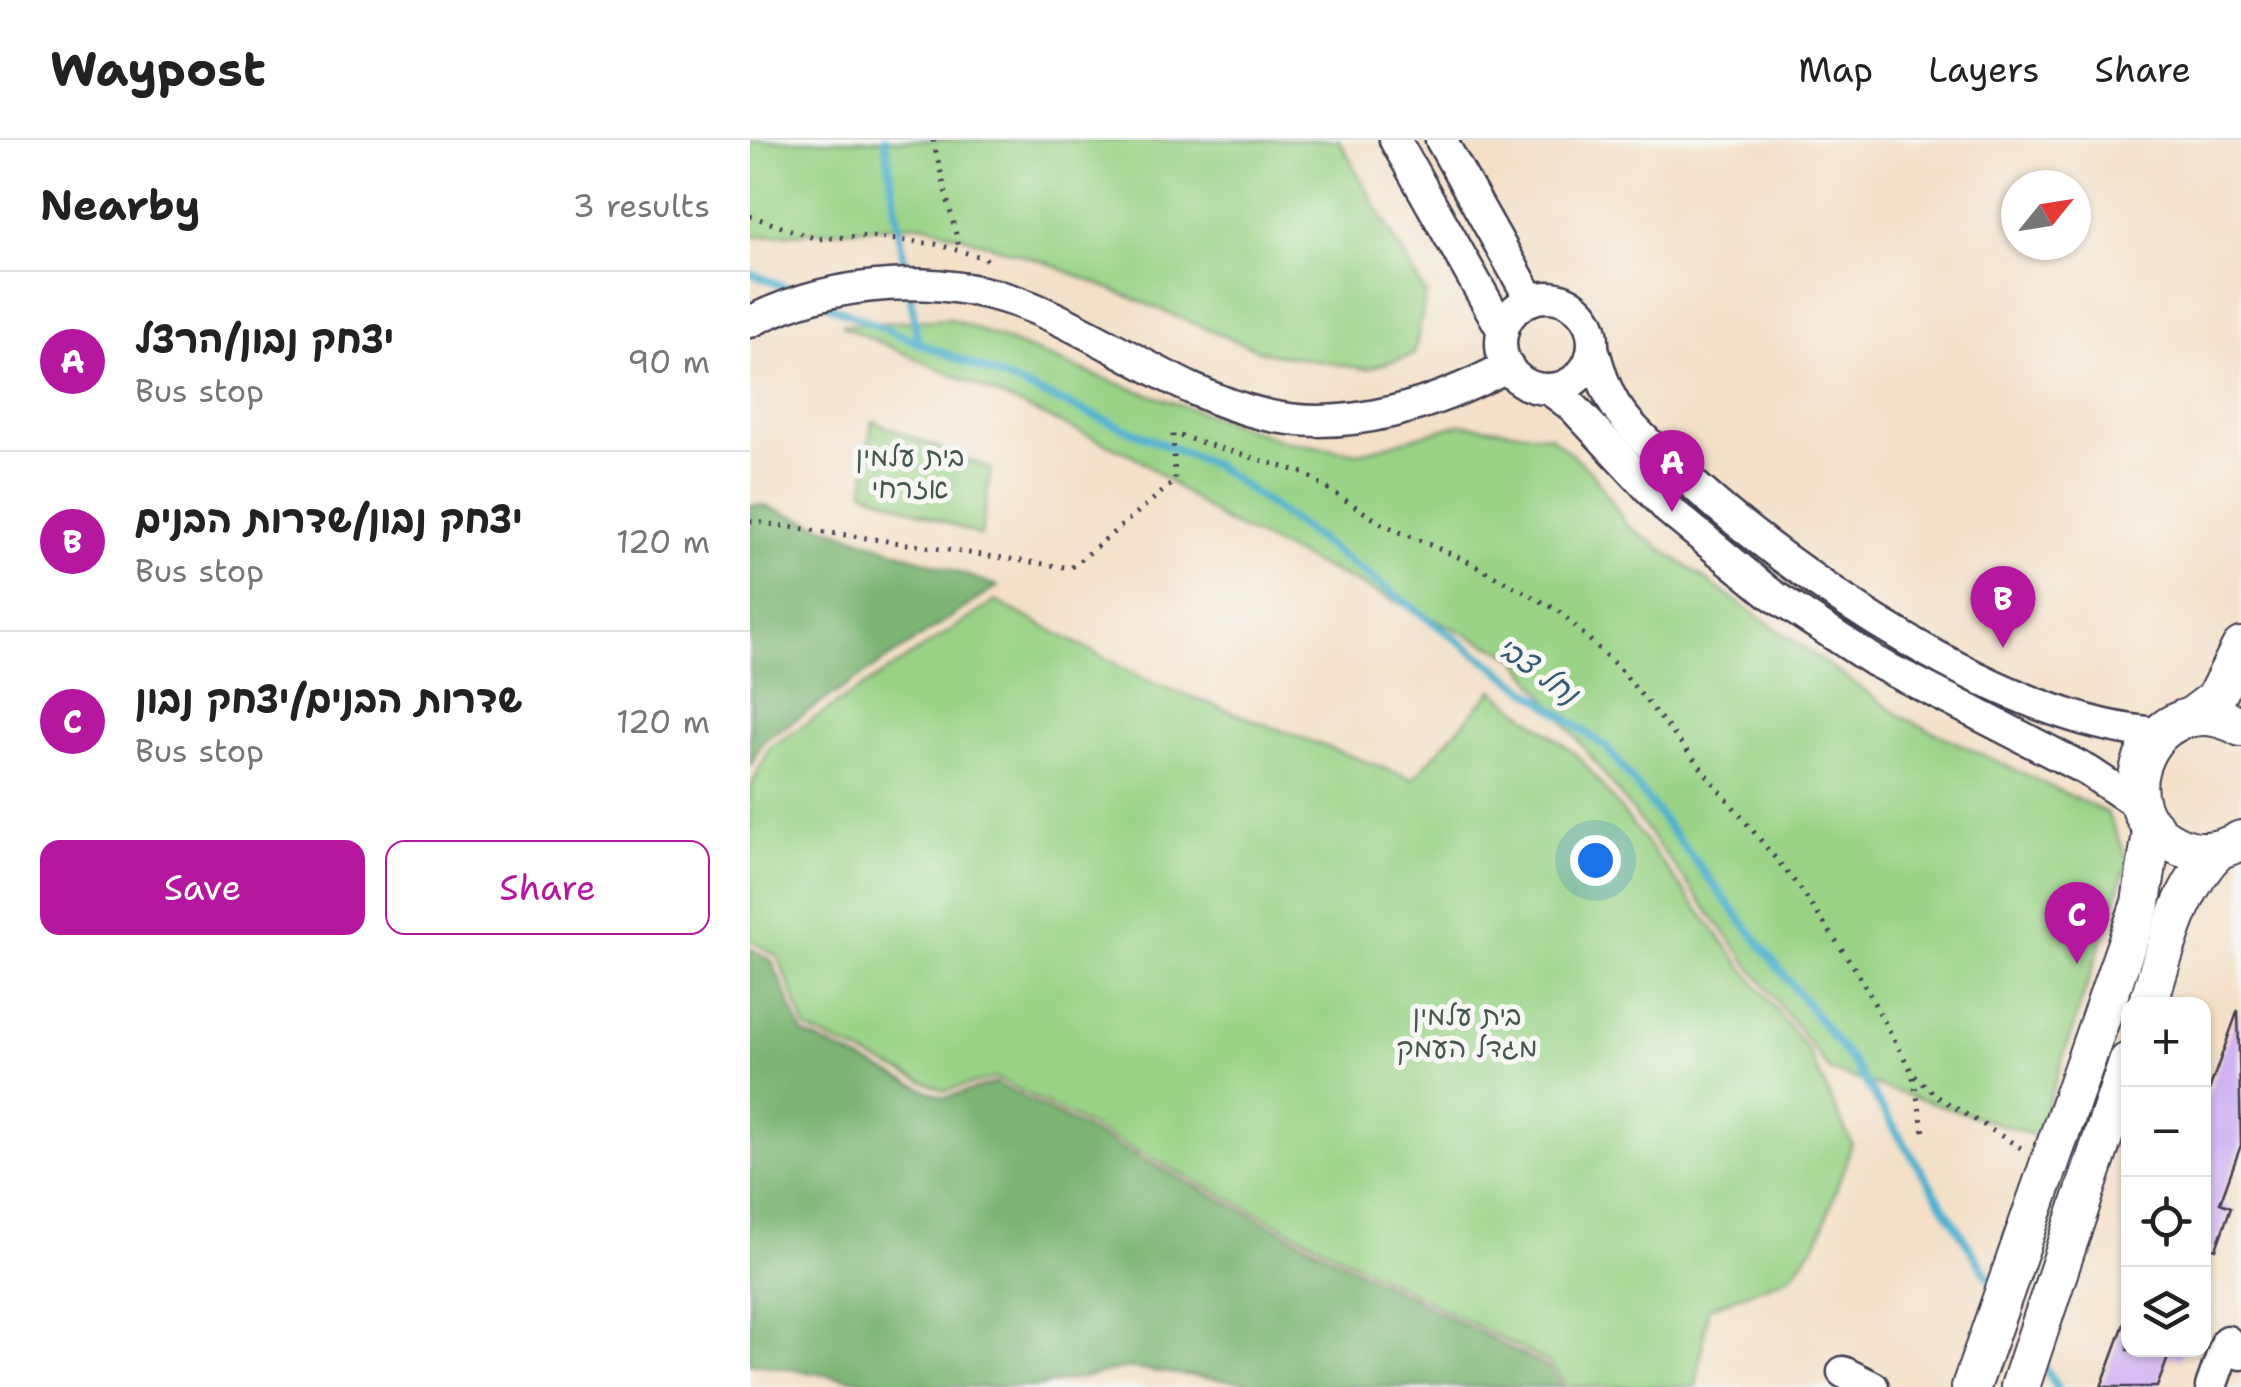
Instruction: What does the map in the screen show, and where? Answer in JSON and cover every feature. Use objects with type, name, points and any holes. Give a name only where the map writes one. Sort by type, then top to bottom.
[{"type":"main road","points":[[1971,1387],[2141,904],[2147,817],[2140,766],[2176,725],[2215,700],[2241,647]]},
{"type":"main road","points":[[2176,725],[2222,718],[2241,727]]},
{"type":"main road","points":[[2147,817],[2178,846],[2230,845]]},
{"type":"main road","points":[[2150,997],[2184,896],[2196,872],[2230,845]]},
{"type":"main road","points":[[2020,1387],[2121,1083]]},
{"type":"street","points":[[1396,140],[1503,331],[1508,366],[1522,382],[1549,389],[1573,407],[1669,510],[1772,594],[1890,670],[2088,771],[2147,817]]},
{"type":"street","points":[[1441,140],[1530,300]]},
{"type":"street","points":[[750,322],[828,294],[899,285],[952,286],[1024,305],[1202,394],[1281,418],[1324,421],[1396,410],[1451,394],[1508,366]]},
{"type":"street","points":[[1503,331],[1513,312],[1530,300],[1552,297],[1572,304],[1587,320],[1593,348],[1615,405],[1641,437],[1774,552],[1872,620],[2002,686],[2094,724],[2176,725]]},
{"type":"street","points":[[1549,389],[1576,378],[1593,348]]},
{"type":"street","points":[[2211,1387],[2227,1342],[2241,1354]]},
{"type":"street","points":[[1843,1372],[1873,1387]]},
{"type":"path","points":[[933,140],[960,251]]},
{"type":"path","points":[[750,216],[817,239],[860,236],[985,258],[1024,305]]},
{"type":"path","points":[[750,521],[1070,568],[1175,481],[1173,434],[1304,473],[1382,524],[1465,560],[1558,610],[1620,669],[1799,887],[1856,970],[1913,1074],[1924,1132]]},
{"type":"path","points":[[1913,1074],[1938,1097],[2049,1166]]},
{"type":"green space","points":[[750,140],[1339,140],[1426,295],[1414,355],[1366,369],[1263,352],[1047,263],[923,224],[750,237]]},
{"type":"green space","points":[[951,319],[1102,378],[1284,441],[1359,453],[1461,424],[1550,436],[1592,472],[1626,524],[1902,717],[2107,813],[2128,861],[2037,1136],[1830,1071],[1515,657],[1224,521],[1134,456],[841,325]]},
{"type":"green space","name":"בית עלמין אזרחי","points":[[872,421],[991,469],[981,536],[864,491]]},
{"type":"green space","points":[[750,505],[762,505],[998,586],[763,741],[750,767]]},
{"type":"green space","name":"בית עלמין מגדל העמק","points":[[996,601],[1148,681],[1413,779],[1493,690],[1579,757],[1808,1051],[1852,1144],[1819,1238],[1791,1276],[1708,1308],[1696,1387],[1569,1387],[1550,1364],[996,1078],[945,1091],[807,1030],[778,957],[750,940],[750,788],[770,747]]},
{"type":"green space","points":[[750,948],[772,961],[803,1034],[944,1098],[996,1083],[1548,1368],[1564,1387],[1252,1387],[1244,1382],[1127,1368],[1036,1387],[902,1387],[750,1363]]},
{"type":"building","points":[[2238,1010],[2241,1145],[2220,1203],[2231,1207],[2216,1249],[2211,1247],[2211,1085]]},
{"type":"building","points":[[2121,1332],[2121,1357],[2168,1357],[2157,1387],[2101,1387]]},
{"type":"waterway","points":[[885,140],[907,279]]},
{"type":"waterway","name":"נחל צבי","points":[[750,273],[797,292]]},
{"type":"waterway","points":[[910,292],[918,343]]},
{"type":"waterway","name":"נחל צבי","points":[[828,305],[1216,466],[1606,747],[1856,1067],[1994,1286]]},
{"type":"waterway","name":"נחל צבי","points":[[2041,1362],[2057,1387]]},
{"type":"place","name":"יצחק נבון/הרצל","points":[[1672,512]]},
{"type":"place","name":"יצחק נבון/שדרות הבנים","points":[[2003,648]]},
{"type":"place","name":"שדרות הבנים/יצחק נבון","points":[[2077,964]]}]
